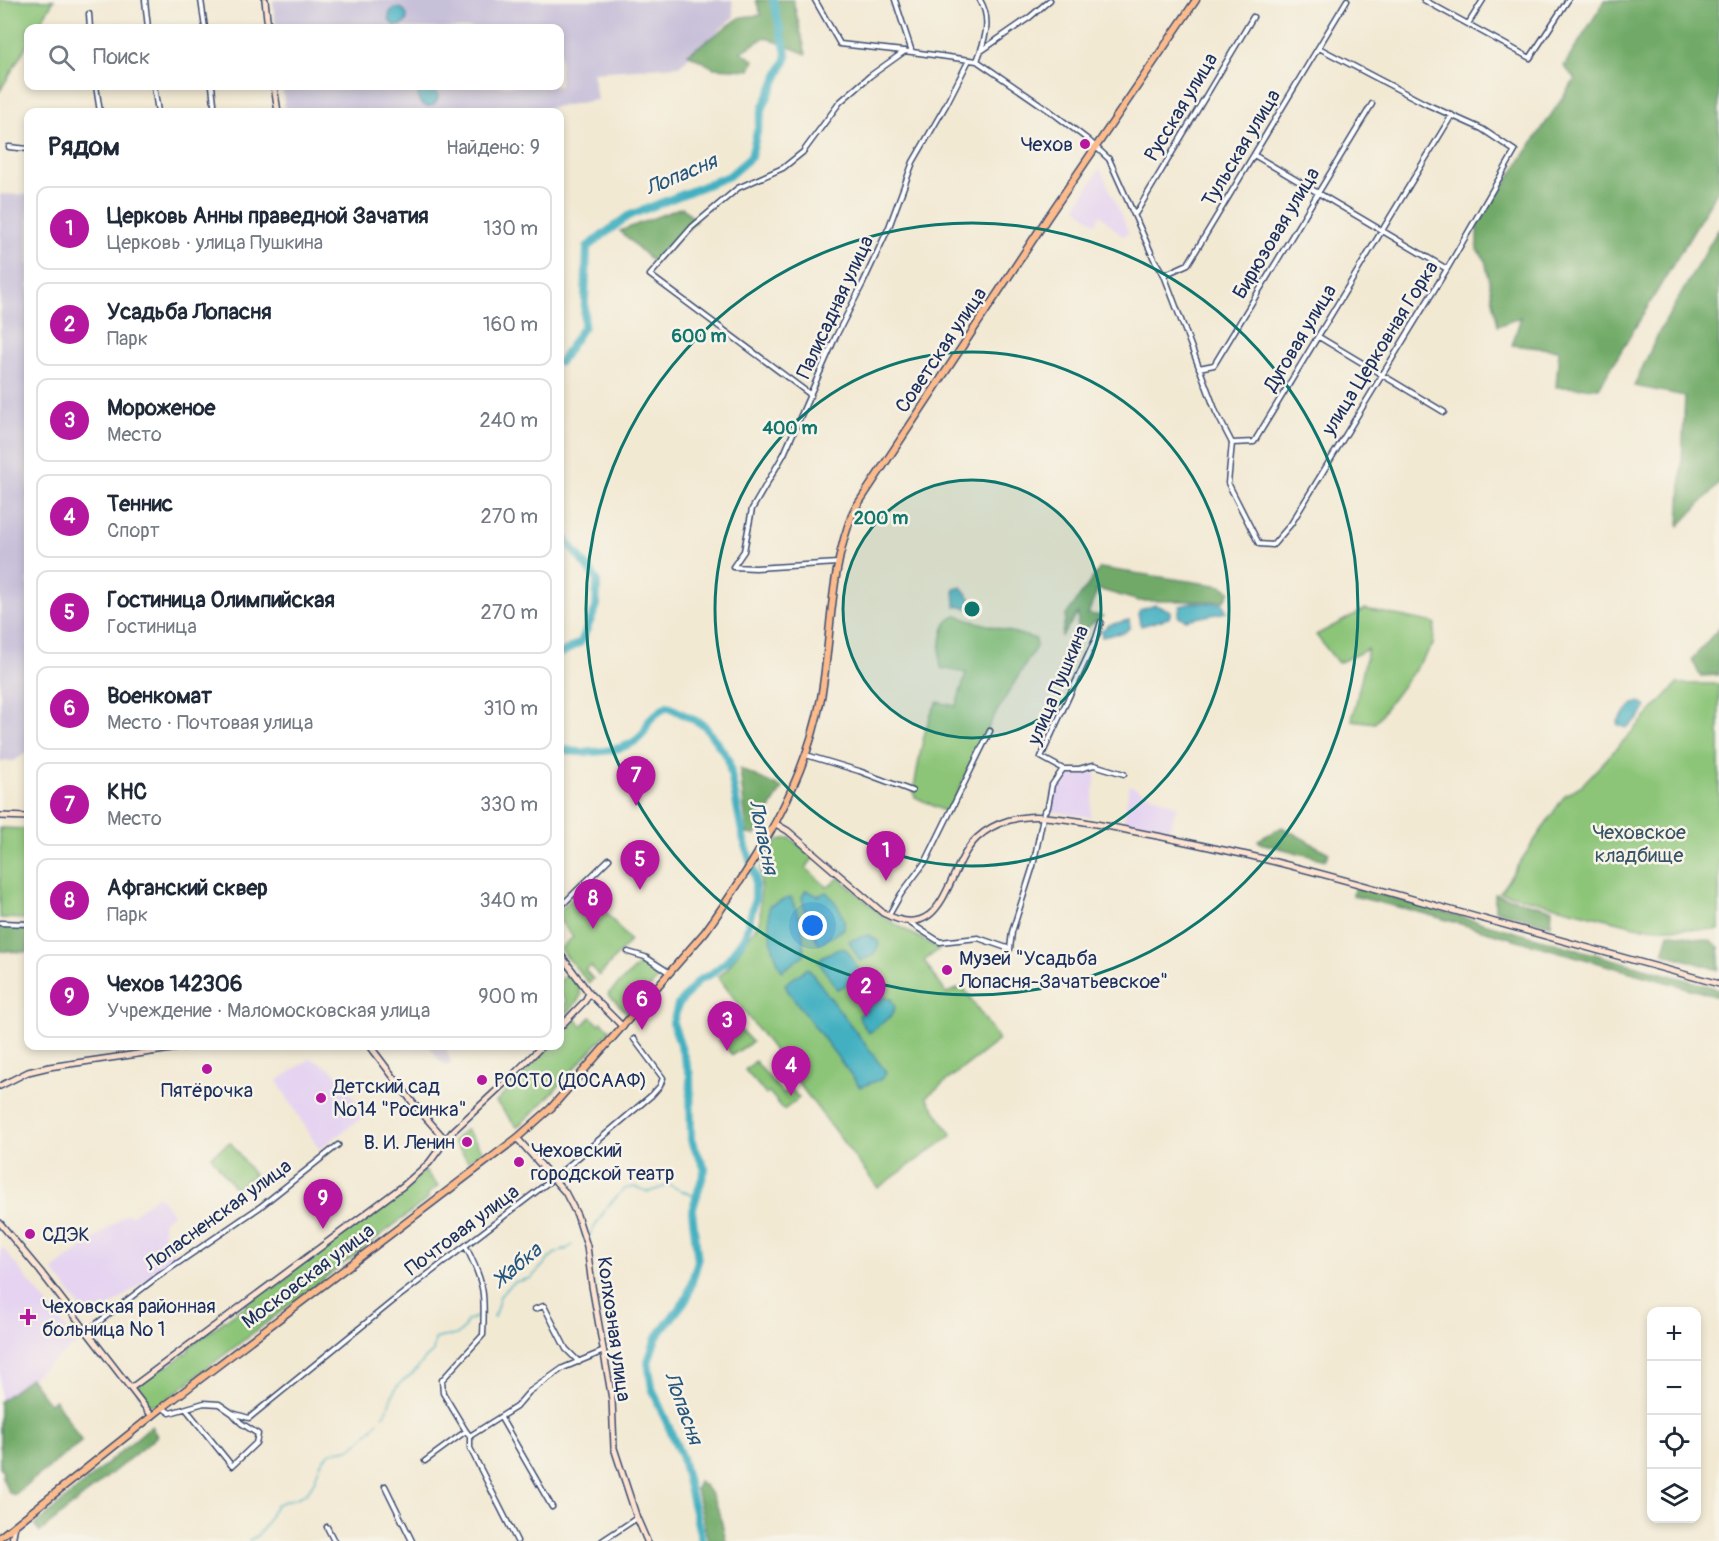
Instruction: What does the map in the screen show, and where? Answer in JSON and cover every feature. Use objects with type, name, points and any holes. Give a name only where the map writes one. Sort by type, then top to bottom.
[{"type":"main road","points":[[265,0],[268,24]]},
{"type":"main road","name":"Советская улица","points":[[727,902],[776,824],[806,755],[816,723],[821,696],[838,563],[844,534],[854,510],[1196,0]]},
{"type":"main road","points":[[275,90],[277,108]]},
{"type":"main road","points":[[0,816],[24,817]]},
{"type":"main road","points":[[776,824],[788,831],[856,891],[889,916],[907,921],[921,920],[932,915],[975,839],[987,830],[1018,817],[1044,817],[1104,825],[1262,858],[1719,984]]},
{"type":"main road","name":"Московская улица","points":[[0,1537],[162,1408],[517,1138],[551,1108],[671,973],[727,902]]},
{"type":"main road","points":[[564,959],[589,993],[623,1027]]},
{"type":"main road","points":[[564,1023],[585,1001],[589,993]]},
{"type":"main road","points":[[0,1086],[28,1072],[49,1067],[165,1050]]},
{"type":"main road","points":[[373,1050],[440,1134],[444,1144]]},
{"type":"main road","points":[[131,1388],[374,1209],[429,1163],[452,1132],[538,1050]]},
{"type":"main road","points":[[440,1134],[452,1132]]},
{"type":"main road","name":"Колхозная улица","points":[[517,1138],[566,1192],[577,1215],[587,1246],[612,1400],[611,1423],[615,1455],[647,1541]]},
{"type":"main road","points":[[0,1223],[152,1416]]},
{"type":"main road","points":[[12,1541],[15,1525]]},
{"type":"main road","points":[[0,1537],[3,1541]]},
{"type":"street","points":[[145,0],[148,24]]},
{"type":"street","points":[[201,0],[204,24]]},
{"type":"street","points":[[815,0],[840,44],[977,61],[1050,111],[1096,146],[1109,159],[1154,259],[1164,275],[1216,412],[1232,443]]},
{"type":"street","points":[[895,0],[912,52]]},
{"type":"street","points":[[977,61],[987,19],[986,11],[980,0]]},
{"type":"street","points":[[981,51],[1050,0]]},
{"type":"street","name":"Тульская улица","points":[[1164,275],[1188,264],[1347,0]]},
{"type":"street","points":[[1424,0],[1530,58],[1568,0]]},
{"type":"street","points":[[1468,24],[1483,0]]},
{"type":"street","points":[[89,14],[90,24]]},
{"type":"street","name":"Русская улица","points":[[1135,213],[1253,16]]},
{"type":"street","points":[[1319,48],[1452,115]]},
{"type":"street","points":[[811,395],[650,275],[692,227],[738,188],[783,168],[803,152],[840,102],[870,76],[905,51]]},
{"type":"street","name":"Палисадная улица","points":[[838,563],[756,568],[733,567],[744,551],[752,509],[784,454],[835,338],[889,227],[913,162],[969,60]]},
{"type":"street","points":[[97,90],[99,108]]},
{"type":"street","points":[[155,90],[157,108]]},
{"type":"street","points":[[212,90],[215,108]]},
{"type":"street","name":"Бирюзовая улица","points":[[1199,368],[1214,365],[1372,104]]},
{"type":"street","name":"улица Церковная Горка","points":[[1232,443],[1228,483],[1259,544],[1273,545],[1291,524],[1447,269],[1515,151],[1482,129],[1452,115]]},
{"type":"street","name":"Дуговая улица","points":[[1232,443],[1254,442],[1452,115]]},
{"type":"street","points":[[9,147],[24,149]]},
{"type":"street","points":[[1254,155],[1447,269]]},
{"type":"street","points":[[1319,337],[1444,412]]},
{"type":"street","name":"улица Пушкина","points":[[907,921],[940,942],[978,938],[1010,949],[1012,932],[1033,866],[1044,812],[1048,807],[1052,785],[1062,769],[1041,757],[1096,638],[1101,622]]},
{"type":"street","points":[[889,916],[901,894],[926,861],[990,730]]},
{"type":"street","points":[[806,755],[859,771],[912,791]]},
{"type":"street","points":[[1062,769],[1079,770],[1094,765],[1124,774]]},
{"type":"street","points":[[564,903],[609,860]]},
{"type":"street","points":[[0,923],[24,924]]},
{"type":"street","points":[[628,952],[645,957],[671,973]]},
{"type":"street","name":"Почтовая улица","points":[[232,1413],[249,1418],[393,1301],[554,1178],[660,1086],[663,1078],[634,1040]]},
{"type":"street","name":"Лопасненская улица","points":[[87,1331],[156,1278],[260,1207],[338,1145]]},
{"type":"street","points":[[466,1247],[482,1283],[485,1298],[483,1335],[442,1380],[443,1393],[471,1436],[470,1448],[517,1541]]},
{"type":"street","points":[[535,1309],[544,1306],[566,1349],[579,1362]]},
{"type":"street","points":[[471,1436],[516,1407],[529,1392],[563,1368],[604,1351]]},
{"type":"street","name":"Почтовая улица","points":[[162,1408],[170,1413],[204,1403],[219,1404],[258,1434],[256,1443],[232,1466],[186,1409]]},
{"type":"street","points":[[501,1418],[552,1507]]},
{"type":"street","points":[[425,1461],[466,1431]]},
{"type":"street","points":[[385,1486],[412,1541]]},
{"type":"street","points":[[602,1541],[637,1518]]},
{"type":"street","points":[[327,1527],[334,1541]]},
{"type":"shaded area","points":[[273,0],[732,0],[734,17],[679,66],[593,72],[597,100],[548,108],[285,108],[282,90],[564,90],[564,24],[276,24]]},
{"type":"shaded area","points":[[1100,168],[1129,233],[1122,236],[1100,215],[1096,224],[1076,207]]},
{"type":"shaded area","points":[[0,194],[24,195],[24,755],[14,761],[0,761]]},
{"type":"shaded area","points":[[1090,771],[1096,773],[1090,817],[1050,811],[1056,786],[1069,776]]},
{"type":"shaded area","points":[[1129,785],[1177,806],[1169,830],[1124,822]]},
{"type":"shaded area","points":[[432,1050],[447,1050],[451,1063],[447,1066]]},
{"type":"shaded area","name":"Детский сад №14 \"Росинка\"","points":[[311,1058],[334,1071],[366,1115],[319,1149],[277,1081]]},
{"type":"shaded area","points":[[158,1195],[173,1213],[163,1222],[164,1238],[177,1257],[100,1314],[85,1313],[53,1270],[128,1213],[131,1216]]},
{"type":"shaded area","name":"Чеховская районная больница № 1","points":[[2,1247],[78,1343],[0,1401],[0,1249]]},
{"type":"green space","points":[[0,0],[54,0],[39,24],[24,24],[24,50],[0,91]]},
{"type":"green space","points":[[756,0],[793,0],[806,54],[765,37],[741,52],[754,60],[750,70],[714,68],[688,54],[741,17],[761,15]]},
{"type":"green space","points":[[1605,0],[1719,0],[1719,188],[1599,388],[1556,387],[1559,350],[1512,345],[1521,317],[1498,326],[1485,259],[1477,250],[1477,226],[1575,79],[1564,66]]},
{"type":"green space","points":[[682,207],[696,221],[654,263],[620,231]]},
{"type":"green space","points":[[1719,228],[1719,484],[1679,526],[1685,396],[1634,386],[1658,334]]},
{"type":"green space","points":[[1100,568],[1222,586],[1230,591],[1224,601],[1139,601],[1098,589],[1088,614],[1103,616],[1077,635],[1078,613],[1061,637],[1066,615]]},
{"type":"green space","points":[[1365,609],[1435,623],[1433,645],[1375,723],[1352,720],[1368,649],[1338,663],[1316,635]]},
{"type":"green space","points":[[956,616],[1036,639],[1036,647],[993,718],[948,813],[915,797],[913,792],[925,731],[933,710],[938,702],[956,706],[966,673],[941,668],[940,664],[945,626]]},
{"type":"green space","points":[[1719,628],[1719,675],[1700,676],[1692,659]]},
{"type":"green space","name":"Чеховское кладбище","points":[[1677,684],[1719,684],[1719,930],[1639,927],[1500,892],[1565,795],[1582,785]]},
{"type":"green space","points":[[740,769],[782,788],[755,835],[747,834]]},
{"type":"green space","points":[[1282,827],[1329,853],[1325,860],[1260,843],[1258,840]]},
{"type":"green space","points":[[0,828],[24,829],[24,919],[0,918]]},
{"type":"green space","points":[[790,838],[814,857],[806,868],[827,887],[839,878],[887,919],[939,949],[924,961],[946,993],[963,987],[999,1040],[926,1097],[952,1135],[878,1188],[718,977],[727,969],[760,921],[761,867],[778,840]]},
{"type":"green space","points":[[585,887],[630,941],[599,976],[591,966],[585,970],[593,979],[589,983],[564,954],[564,945],[573,937],[564,926],[564,906]]},
{"type":"green space","points":[[1354,887],[1719,989],[1719,997],[1422,913],[1353,896]]},
{"type":"green space","points":[[1495,894],[1552,909],[1551,925],[1495,910]]},
{"type":"green space","points":[[0,926],[24,927],[24,952],[0,951]]},
{"type":"green space","points":[[1669,933],[1711,941],[1719,947],[1719,970],[1663,953]]},
{"type":"green space","points":[[643,961],[661,975],[627,1013],[608,994]]},
{"type":"green space","points":[[569,973],[577,983],[581,995],[567,1013],[564,1009],[567,1002],[564,998],[564,977]]},
{"type":"green space","points":[[591,1017],[599,1024],[602,1022],[610,1030],[539,1107],[517,1127],[496,1102],[547,1050],[564,1050],[564,1032],[576,1019],[582,1026]]},
{"type":"green space","points":[[739,1028],[752,1042],[732,1055],[719,1039],[728,1031],[731,1034]]},
{"type":"green space","points":[[755,1061],[783,1094],[790,1088],[799,1098],[784,1110],[769,1092],[766,1094],[745,1070]]},
{"type":"green space","points":[[466,1129],[483,1151],[468,1161],[453,1141]]},
{"type":"green space","points":[[230,1142],[254,1175],[235,1188],[211,1156]]},
{"type":"green space","points":[[425,1171],[438,1186],[427,1195],[429,1198],[159,1405],[150,1404],[138,1391],[138,1385],[189,1351],[189,1347],[268,1289],[272,1290],[293,1274],[293,1270],[388,1206],[389,1201]]},
{"type":"green space","points":[[30,1378],[49,1403],[55,1400],[82,1441],[14,1495],[9,1493],[0,1467],[0,1401]]},
{"type":"green space","points":[[151,1426],[157,1436],[40,1532],[35,1525]]},
{"type":"green space","points":[[699,1481],[711,1493],[715,1501],[726,1541],[708,1541],[696,1489]]},
{"type":"water","points":[[398,8],[406,14],[406,20],[402,24],[394,24],[389,17],[392,11]]},
{"type":"water","points":[[420,90],[436,90],[437,100],[432,105],[424,105],[419,100]]},
{"type":"water","points":[[961,587],[980,610],[955,606],[954,589]]},
{"type":"water","points":[[1192,603],[1222,603],[1227,612],[1186,620],[1178,616],[1180,606]]},
{"type":"water","points":[[1155,605],[1171,611],[1169,618],[1141,626],[1138,614],[1140,610]]},
{"type":"water","points":[[1129,620],[1130,627],[1125,632],[1102,637],[1101,631],[1109,625]]},
{"type":"water","points":[[1640,702],[1646,707],[1638,719],[1626,728],[1618,725],[1617,722],[1632,705]]},
{"type":"water","points":[[806,890],[818,896],[826,892],[844,919],[844,929],[819,944],[803,902],[802,897]]},
{"type":"water","points":[[791,897],[802,926],[804,955],[782,971],[771,940],[769,906]]},
{"type":"water","points":[[868,935],[878,941],[879,945],[873,955],[860,961],[849,941]]},
{"type":"water","points":[[841,948],[847,950],[860,971],[844,986],[837,989],[818,961],[823,956]]},
{"type":"water","points":[[808,968],[883,1068],[886,1073],[882,1079],[860,1087],[788,991],[785,984]]},
{"type":"water","points":[[883,997],[891,999],[895,1008],[891,1016],[869,1033],[859,1016]]},
{"type":"waterway","name":"Лопасня","points":[[564,356],[584,326],[587,247],[628,216],[729,176],[751,157],[763,107],[787,57],[773,0]]},
{"type":"waterway","name":"Лопасня","points":[[564,537],[597,580],[596,608],[581,642],[564,652]]},
{"type":"waterway","name":"Лопасня","points":[[564,749],[592,752],[627,745],[643,734],[649,721],[667,706],[704,725],[728,758],[743,837],[755,876],[755,899],[745,937],[726,962],[699,980],[678,1005],[673,1023],[690,1075],[691,1140],[705,1169],[692,1211],[698,1261],[687,1298],[656,1338],[648,1362],[652,1388],[682,1458],[702,1541]]},
{"type":"waterway","name":"Жабка","points":[[589,1236],[607,1207],[624,1189],[635,1187],[649,1192],[669,1185],[696,1197]]},
{"type":"waterway","name":"Жабка","points":[[494,1318],[500,1296],[510,1286],[515,1282],[531,1278],[554,1254],[572,1245]]},
{"type":"waterway","name":"Жабка","points":[[383,1416],[398,1385],[433,1352],[435,1339],[458,1334],[467,1321],[476,1317]]},
{"type":"waterway","name":"Жабка","points":[[248,1541],[262,1530],[276,1505],[306,1493],[326,1457],[355,1445],[369,1433],[378,1421]]},
{"type":"place","name":"Чехов","points":[[1085,144]]},
{"type":"place","name":"КНС","points":[[636,806]]},
{"type":"place","name":"Церковь Анны праведной Зачатия","points":[[886,881]]},
{"type":"place","name":"Гостиница Олимпийская","points":[[640,890]]},
{"type":"place","name":"Афганский сквер","points":[[593,929]]},
{"type":"place","name":"Музей \"Усадьба Лопасня-Зачатьевское\"","points":[[947,970]]},
{"type":"place","name":"Усадьба Лопасня","points":[[866,1017]]},
{"type":"place","name":"Военкомат","points":[[642,1030]]},
{"type":"place","name":"Мороженое","points":[[727,1051]]},
{"type":"place","name":"Пятёрочка","points":[[207,1069]]},
{"type":"place","name":"РОСТО (ДОСААФ)","points":[[482,1080]]},
{"type":"place","name":"Теннис","points":[[791,1096]]},
{"type":"place","name":"Детский сад №14 \"Росинка\"","points":[[321,1098]]},
{"type":"place","name":"В. И. Ленин","points":[[467,1142]]},
{"type":"place","name":"Чеховский городской театр","points":[[519,1162]]},
{"type":"place","name":"Чехов 142306","points":[[323,1229]]},
{"type":"place","name":"СДЭК","points":[[30,1234]]},
{"type":"place","name":"Чеховская районная больница № 1","points":[[28,1317]]}]
